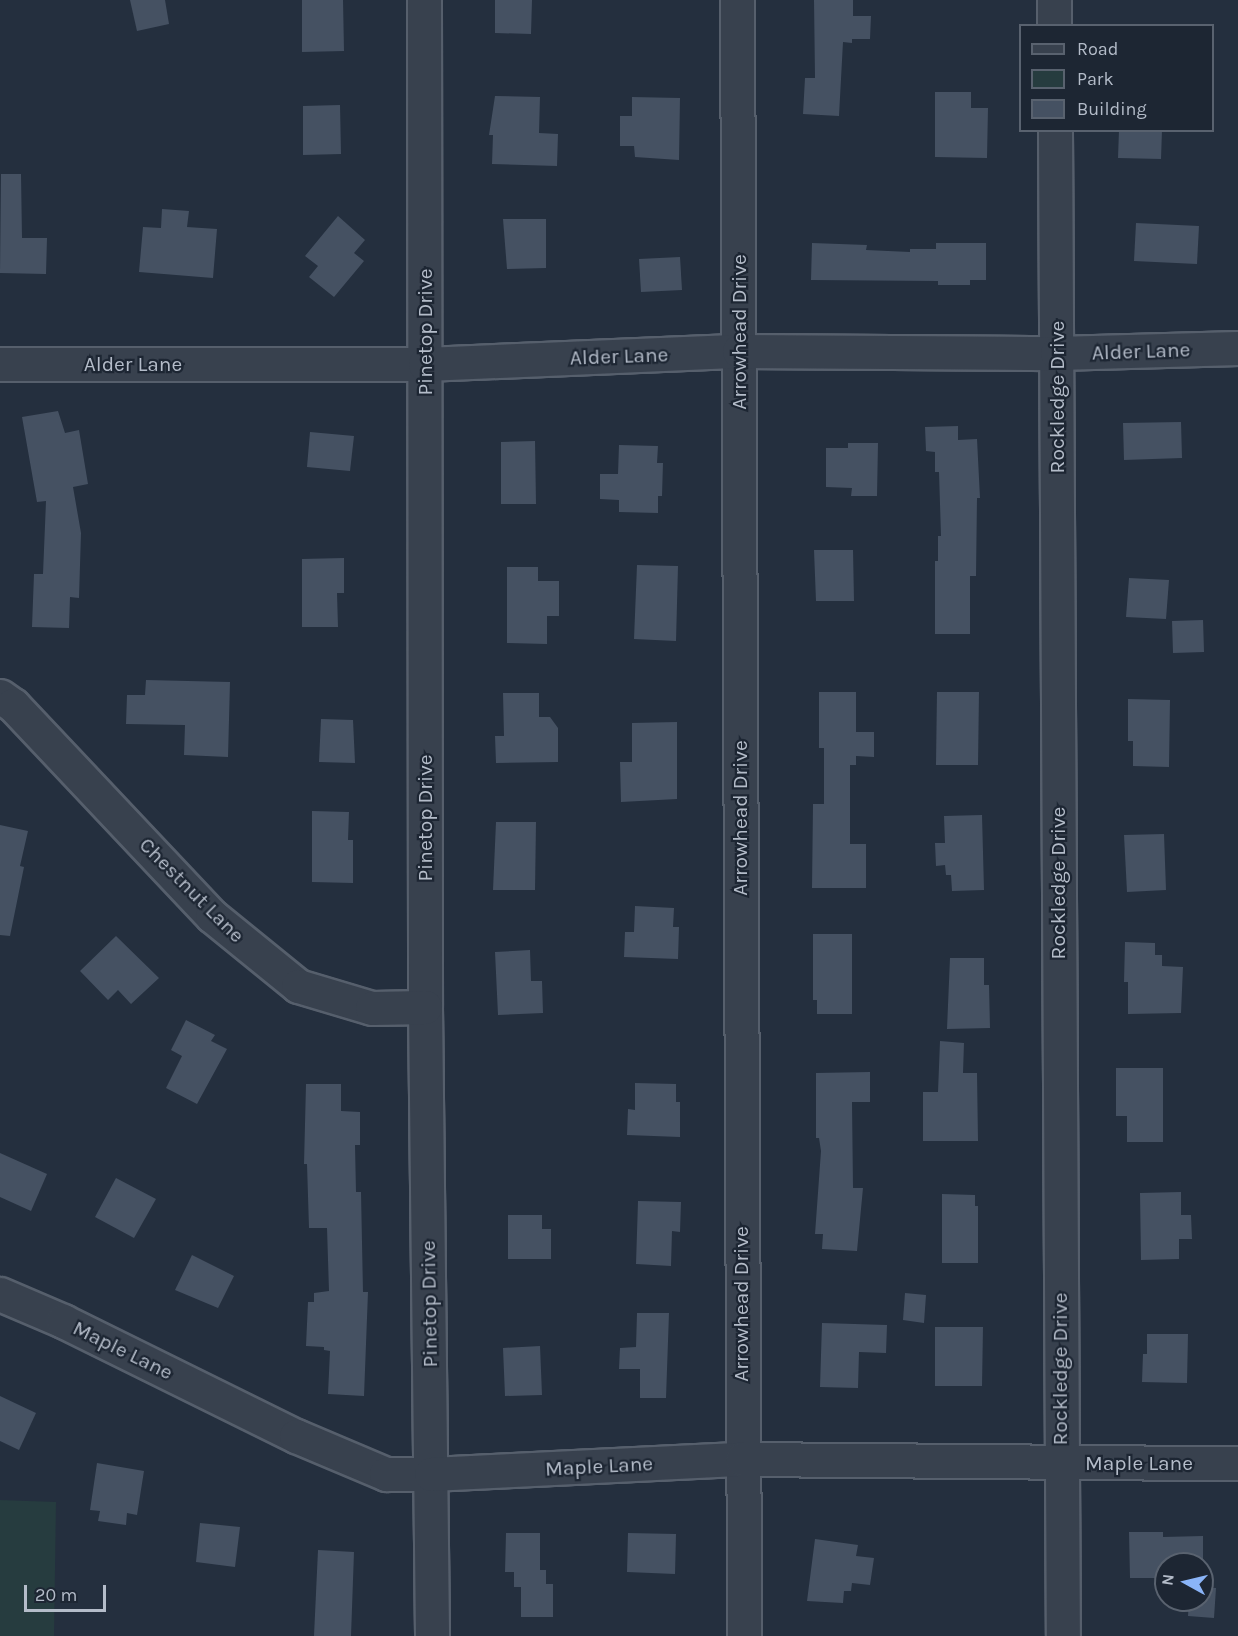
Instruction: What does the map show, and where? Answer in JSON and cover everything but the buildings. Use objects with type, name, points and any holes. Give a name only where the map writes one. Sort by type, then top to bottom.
[{"type":"street","name":"Pinetop Drive","points":[[423,0],[425,1007],[432,1636]]},
{"type":"street","name":"Arrowhead Drive","points":[[737,0],[744,1636]]},
{"type":"street","points":[[1054,0],[1054,24]]},
{"type":"street","name":"Rockledge Drive","points":[[1055,132],[1060,1462],[1063,1636]]},
{"type":"street","name":"Alder Lane","points":[[0,364],[425,364],[739,351],[1057,353],[1238,348]]},
{"type":"street","name":"Chestnut Lane","points":[[0,696],[13,705],[212,916],[298,987],[372,1008],[425,1007]]},
{"type":"street","name":"Maple Lane","points":[[0,1294],[63,1321],[296,1436],[386,1474],[431,1474],[742,1459],[1238,1463]]},
{"type":"green space","points":[[0,1500],[56,1502],[54,1636],[0,1636]]}]
